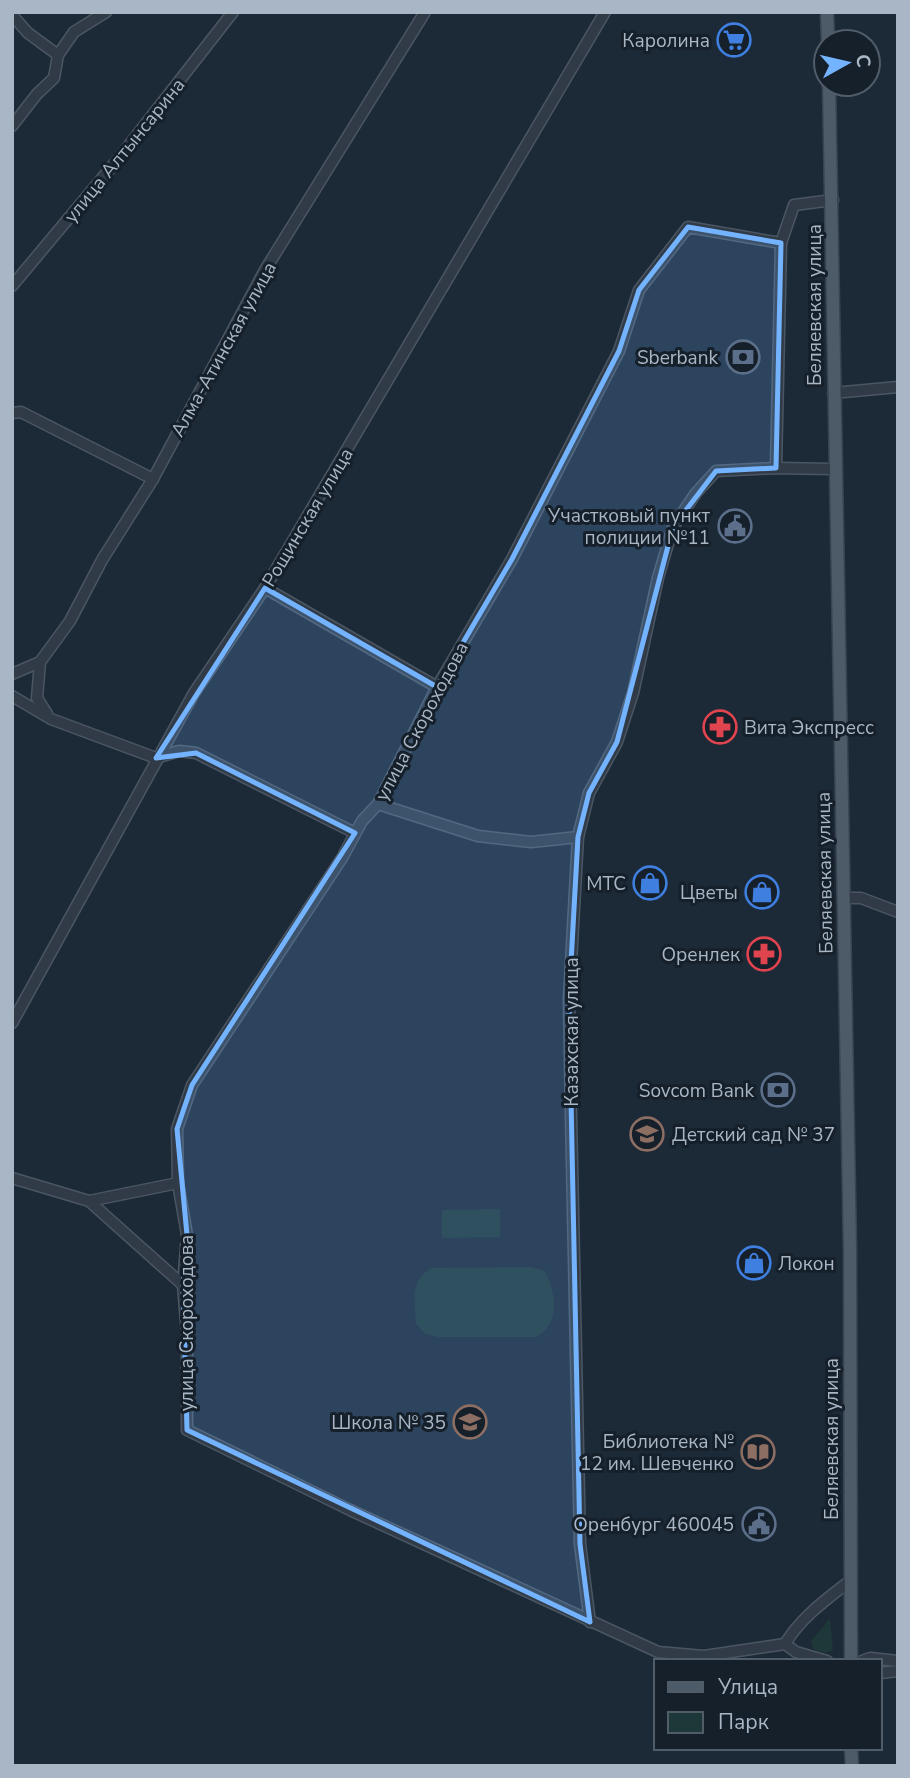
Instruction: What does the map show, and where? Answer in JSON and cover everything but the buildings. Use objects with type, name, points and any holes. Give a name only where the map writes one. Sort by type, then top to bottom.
[{"type":"main road","name":"Беляевская улица","points":[[829,98],[833,200],[834,469],[844,898],[851,1659]]},
{"type":"street","points":[[12,126],[37,94],[54,78],[58,55],[74,32],[106,12]]},
{"type":"street","name":"улица Алтынсарина","points":[[12,286],[119,158],[233,12]]},
{"type":"street","name":"Алма-Атинская улица","points":[[40,663],[70,621],[102,560],[153,479],[265,270],[425,12]]},
{"type":"street","name":"Рощинская улица","points":[[12,1023],[194,693],[265,588],[605,12]]},
{"type":"street","points":[[12,15],[28,33],[58,55]]},
{"type":"street","points":[[833,200],[794,205],[781,243],[776,468],[834,469]]},
{"type":"street","name":"улица Скороходова","points":[[590,1622],[187,1430],[187,1333],[183,1285],[187,1235],[178,1183],[177,1129],[192,1084],[342,858],[355,833],[378,804],[437,687],[512,559],[619,351],[639,290],[688,227],[781,243]]},
{"type":"street","points":[[833,393],[898,387]]},
{"type":"street","points":[[12,413],[21,412],[153,479]]},
{"type":"street","name":"Казахская улица","points":[[590,1622],[580,1544],[569,999],[578,837],[589,793],[617,742],[633,693],[658,578],[673,527],[696,493],[716,471],[776,468]]},
{"type":"street","points":[[265,588],[437,687]]},
{"type":"street","points":[[12,674],[40,663],[37,698],[39,707],[51,719]]},
{"type":"street","points":[[12,696],[51,719],[156,758],[179,751],[196,753],[355,833]]},
{"type":"street","points":[[378,804],[478,836],[531,842],[578,837]]},
{"type":"street","points":[[844,898],[860,898],[898,912]]},
{"type":"street","points":[[12,1178],[89,1201],[183,1285]]},
{"type":"street","points":[[89,1201],[178,1183]]},
{"type":"street","points":[[785,1644],[794,1629],[812,1611],[851,1580]]},
{"type":"street","points":[[590,1622],[658,1652],[705,1656],[785,1644],[796,1652],[820,1659]]},
{"type":"highlighted area","points":[[688,227],[781,243],[776,468],[716,471],[673,527],[617,742],[589,793],[578,837],[569,999],[580,1544],[590,1622],[187,1430],[183,1285],[187,1235],[177,1129],[192,1085],[355,833],[196,753],[156,758],[265,588],[437,687],[512,559],[619,351],[639,290]]},
{"type":"green space","points":[[500,1209],[500,1237],[442,1238],[442,1210]]},
{"type":"green space","points":[[531,1267],[545,1271],[554,1298],[550,1324],[536,1337],[438,1337],[426,1334],[416,1324],[417,1285],[432,1268]]},
{"type":"green space","points":[[830,1618],[833,1650],[824,1653],[813,1649],[811,1641]]},
{"type":"place","name":"Каролина","points":[[734,40]]},
{"type":"place","name":"Sberbank","points":[[743,357]]},
{"type":"place","name":"Участковый пункт полиции №11","points":[[735,526]]},
{"type":"place","name":"Вита Экспресс","points":[[720,727]]},
{"type":"place","name":"МТС","points":[[650,883]]},
{"type":"place","name":"Цветы","points":[[762,892]]},
{"type":"place","name":"Оренлек","points":[[764,954]]},
{"type":"place","name":"Sovcom Bank","points":[[778,1090]]},
{"type":"place","name":"Детский сад № 37","points":[[647,1134]]},
{"type":"place","name":"Локон","points":[[754,1263]]},
{"type":"place","name":"Школа № 35","points":[[470,1422]]},
{"type":"place","name":"Библиотека № 12 им. Шевченко","points":[[758,1452]]},
{"type":"place","name":"Оренбург 460045","points":[[759,1524]]}]
